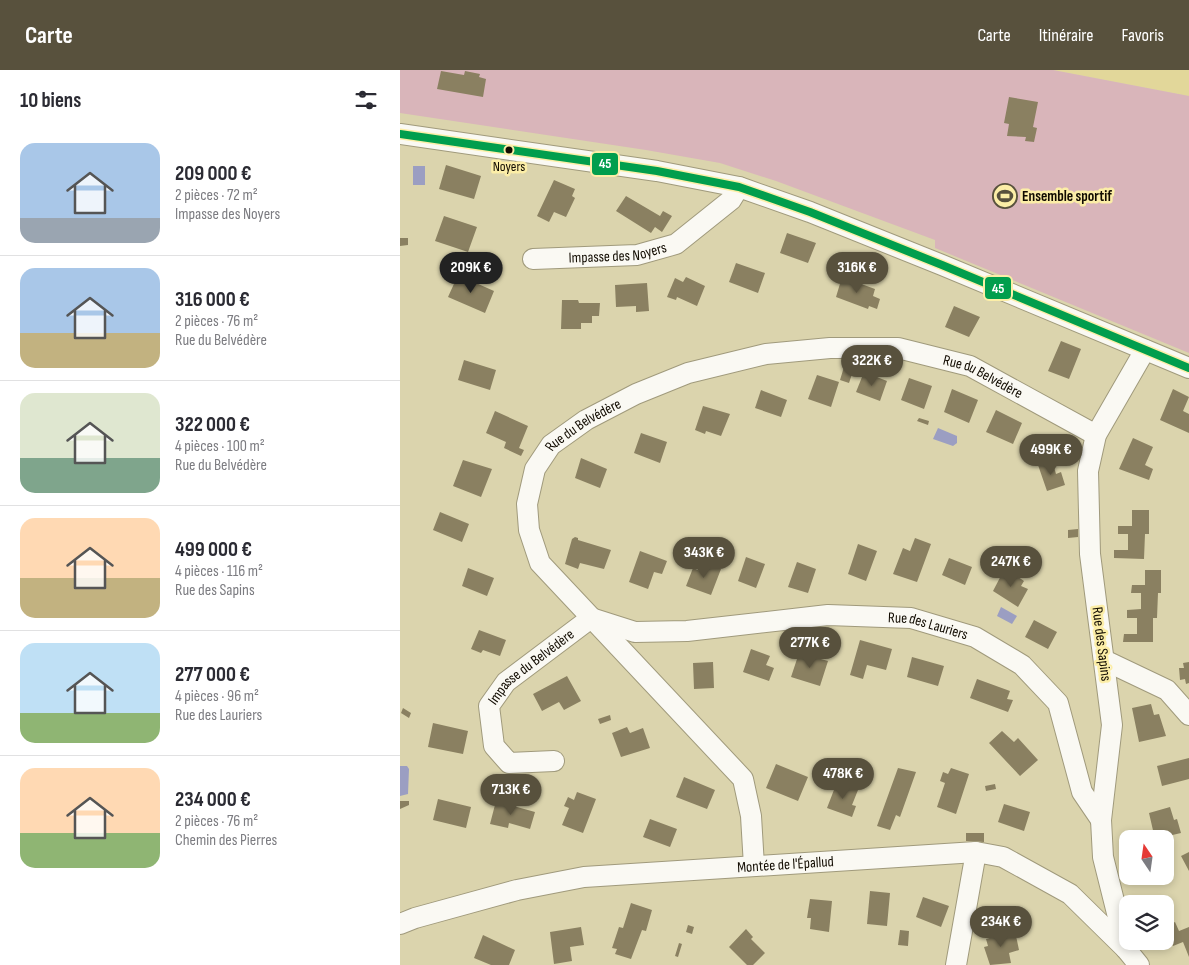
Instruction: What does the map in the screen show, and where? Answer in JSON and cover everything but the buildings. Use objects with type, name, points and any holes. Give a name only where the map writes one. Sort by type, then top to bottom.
[{"type":"street","points":[[400,134],[657,171],[739,187],[836,223],[1189,368]]},
{"type":"street","name":"Impasse des Noyers","points":[[534,259],[637,255],[676,244],[731,200],[739,187]]},
{"type":"street","name":"Rue du Belvédère","points":[[754,866],[751,816],[743,779],[540,563],[528,530],[527,504],[535,469],[550,445],[586,420],[636,394],[688,374],[766,354],[830,348],[898,348],[970,366],[1096,436]]},
{"type":"street","name":"Rue des Sapins","points":[[1119,921],[1103,857],[1101,820],[1112,725],[1090,554],[1088,471],[1096,436],[1145,350]]},
{"type":"street","name":"Rue des Lauriers","points":[[591,618],[635,632],[687,630],[828,615],[911,618],[975,637],[1022,665],[1058,703],[1082,792],[1101,820]]},
{"type":"street","name":"Impasse du Belvédère","points":[[554,761],[509,763],[494,746],[489,706],[506,682],[591,618]]},
{"type":"street","points":[[1104,660],[1168,690],[1189,715]]},
{"type":"street","points":[[956,965],[976,852]]},
{"type":"street","name":"Montée de l'Épallud","points":[[400,924],[415,918],[517,890],[584,877],[976,852],[1003,857],[1070,894],[1119,942]]},
{"type":"street","name":"Montée de l'Épallud","points":[[1127,950],[1139,965]]},
{"type":"shaded area","name":"Ensemble sportif","points":[[400,70],[1053,70],[1189,96],[1189,353],[935,248],[935,240],[776,181],[720,163],[400,113]]},
{"type":"shaded area","points":[[1053,70],[1189,70],[1189,96]]},
{"type":"water","points":[[413,166],[425,166],[425,185],[413,185]]},
{"type":"water","points":[[938,428],[957,436],[957,443],[953,446],[933,439]]},
{"type":"water","points":[[1001,607],[1017,616],[1012,624],[997,616]]},
{"type":"water","points":[[400,766],[407,766],[409,769],[408,794],[400,796]]},
{"type":"transit line","name":"45","points":[[400,134],[657,171],[739,187],[810,212],[942,265],[1189,368]]},
{"type":"place","name":"Noyers","points":[[509,150]]},
{"type":"place","name":"Ensemble sportif","points":[[1005,196]]}]
